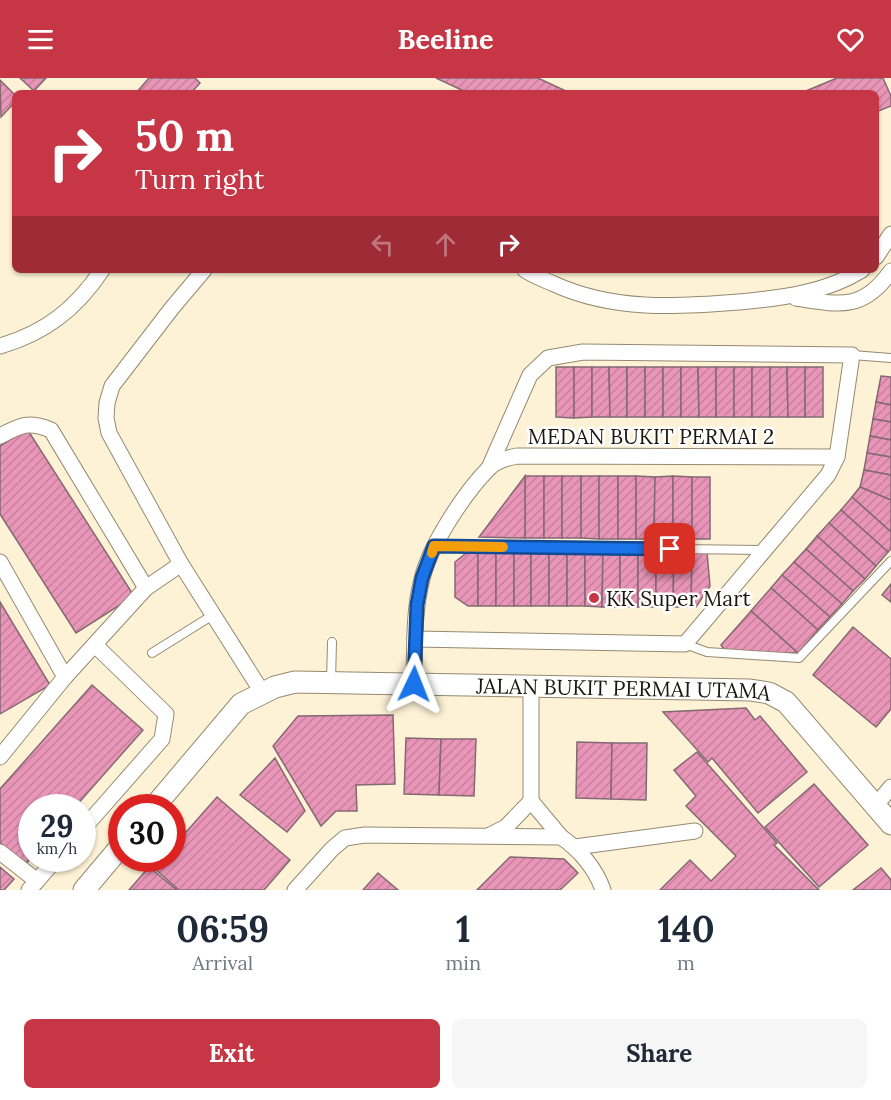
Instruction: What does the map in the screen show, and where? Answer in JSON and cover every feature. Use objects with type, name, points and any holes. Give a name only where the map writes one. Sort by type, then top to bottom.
[{"type":"street","points":[[881,251],[891,234]]},
{"type":"street","points":[[790,297],[837,304],[851,302],[862,298],[883,282],[891,271]]},
{"type":"street","points":[[0,346],[40,330],[58,319],[77,303],[100,273]]},
{"type":"street","points":[[182,794],[251,713],[262,692],[181,564],[109,433],[106,418],[112,386],[202,273]]},
{"type":"street","points":[[531,273],[576,294],[610,302],[647,306],[706,305],[790,297],[831,285],[854,273]]},
{"type":"street","points":[[415,639],[685,644],[828,475],[837,458],[852,355],[583,352],[548,358],[530,375],[489,468]]},
{"type":"street","points":[[0,436],[21,425],[36,424],[51,430],[146,588]]},
{"type":"street","name":"MEDAN BUKIT PERMAI 2","points":[[414,684],[417,605],[422,578],[434,546],[463,501],[489,468],[504,459],[517,456],[837,458]]},
{"type":"street","points":[[0,562],[66,676]]},
{"type":"street","points":[[0,757],[66,676],[146,588],[181,564]]},
{"type":"street","points":[[95,645],[166,714],[162,739],[96,814]]},
{"type":"street","name":"JALAN BUKIT PERMAI UTAMA","points":[[165,794],[241,704],[262,692],[295,682],[531,688],[750,690],[769,693],[786,702],[891,824]]},
{"type":"street","points":[[531,688],[531,801],[561,837],[575,847],[603,890]]},
{"type":"street","points":[[876,805],[891,787]]},
{"type":"street","points":[[488,836],[506,826],[531,801]]},
{"type":"street","points":[[575,847],[695,831]]},
{"type":"street","points":[[295,890],[345,837],[365,835],[561,837]]},
{"type":"street","points":[[0,852],[33,885],[45,872]]},
{"type":"street","points":[[84,890],[108,862]]},
{"type":"street","points":[[101,890],[116,872]]},
{"type":"lane","points":[[852,355],[891,358]]},
{"type":"lane","points":[[434,546],[764,550]]},
{"type":"lane","points":[[685,644],[707,652],[798,658],[891,561]]},
{"type":"lane","points":[[152,653],[213,615]]},
{"type":"lane","points":[[332,642],[332,683]]},
{"type":"building","points":[[20,78],[46,78],[35,90]]},
{"type":"building","points":[[149,78],[195,78],[200,83],[194,90],[139,90]]},
{"type":"building","points":[[436,78],[538,78],[564,90],[462,90]]},
{"type":"building","points":[[837,78],[883,78],[891,96],[891,106],[879,111],[879,90],[808,90]]},
{"type":"building","points":[[0,80],[12,92],[12,105],[1,117]]},
{"type":"building","points":[[556,367],[574,367],[574,418],[556,417]]},
{"type":"building","points":[[574,367],[592,367],[592,417],[574,418]]},
{"type":"building","points":[[592,367],[609,367],[610,417],[592,417]]},
{"type":"building","points":[[609,367],[627,367],[627,417],[610,417]]},
{"type":"building","points":[[627,367],[645,367],[645,417],[627,417]]},
{"type":"building","points":[[645,367],[663,367],[663,417],[645,417]]},
{"type":"building","points":[[663,367],[681,367],[681,417],[663,417]]},
{"type":"building","points":[[681,367],[698,367],[699,417],[681,417]]},
{"type":"building","points":[[698,367],[716,367],[716,417],[699,417]]},
{"type":"building","points":[[716,367],[734,367],[734,417],[716,417]]},
{"type":"building","points":[[734,367],[752,367],[752,417],[734,417]]},
{"type":"building","points":[[752,367],[770,367],[770,417],[752,417]]},
{"type":"building","points":[[770,367],[787,367],[788,417],[770,417]]},
{"type":"building","points":[[787,367],[805,367],[805,417],[788,417]]},
{"type":"building","points":[[805,367],[823,367],[823,417],[805,417]]},
{"type":"building","points":[[881,376],[891,377],[891,405],[876,402]]},
{"type":"building","points":[[876,402],[891,405],[891,422],[873,419]]},
{"type":"building","points":[[873,419],[891,422],[891,440],[870,436]]},
{"type":"building","points":[[27,429],[134,596],[76,633],[0,514],[0,446]]},
{"type":"building","points":[[870,436],[891,440],[891,457],[867,453]]},
{"type":"building","points":[[867,453],[891,457],[891,475],[864,470]]},
{"type":"building","points":[[864,470],[891,475],[891,500],[860,487]]},
{"type":"building","points":[[525,476],[544,476],[544,538],[525,538]]},
{"type":"building","points":[[525,476],[525,538],[479,537]]},
{"type":"building","points":[[544,476],[562,476],[562,538],[544,538]]},
{"type":"building","points":[[562,476],[581,476],[581,538],[562,538]]},
{"type":"building","points":[[581,476],[599,476],[599,539],[581,538]]},
{"type":"building","points":[[599,476],[618,476],[618,539],[599,539]]},
{"type":"building","points":[[618,476],[636,476],[636,539],[618,539]]},
{"type":"building","points":[[636,476],[655,477],[654,539],[636,539]]},
{"type":"building","points":[[673,476],[673,539],[654,539],[655,477]]},
{"type":"building","points":[[673,476],[692,477],[692,539],[673,539]]},
{"type":"building","points":[[692,477],[710,477],[710,539],[692,539]]},
{"type":"building","points":[[860,487],[891,500],[891,532],[852,497]]},
{"type":"building","points":[[852,497],[891,532],[891,549],[888,552],[841,510]]},
{"type":"building","points":[[841,510],[888,552],[876,566],[829,523]]},
{"type":"building","points":[[829,523],[876,566],[865,579],[817,536]]},
{"type":"building","points":[[817,536],[865,579],[853,591],[806,549]]},
{"type":"building","points":[[806,549],[853,591],[842,604],[794,562]]},
{"type":"building","points":[[470,550],[478,550],[478,606],[468,606],[455,597],[455,562]]},
{"type":"building","points":[[478,550],[496,550],[496,606],[478,606]]},
{"type":"building","points":[[496,550],[514,550],[514,606],[496,606]]},
{"type":"building","points":[[514,550],[531,551],[531,606],[514,606]]},
{"type":"building","points":[[531,551],[549,551],[549,606],[531,606]]},
{"type":"building","points":[[549,551],[567,551],[567,606],[549,606]]},
{"type":"building","points":[[567,551],[585,551],[585,606],[567,606]]},
{"type":"building","points":[[585,551],[603,551],[602,607],[585,606]]},
{"type":"building","points":[[603,551],[620,551],[620,607],[602,607]]},
{"type":"building","points":[[620,551],[638,551],[638,607],[620,607]]},
{"type":"building","points":[[638,551],[656,551],[656,607],[638,607]]},
{"type":"building","points":[[656,551],[674,551],[673,607],[656,607]]},
{"type":"building","points":[[674,551],[692,552],[691,607],[673,607]]},
{"type":"building","points":[[692,552],[707,552],[710,586],[696,607],[691,607]]},
{"type":"building","points":[[794,562],[842,604],[830,617],[782,575]]},
{"type":"building","points":[[782,575],[830,617],[818,630],[771,588]]},
{"type":"building","points":[[891,584],[891,602],[882,595]]},
{"type":"building","points":[[771,588],[818,630],[798,653],[751,611]]},
{"type":"building","points":[[0,602],[50,685],[0,714]]},
{"type":"building","points":[[751,611],[798,653],[727,653],[721,645]]},
{"type":"building","points":[[853,627],[891,659],[891,709],[876,727],[813,675]]},
{"type":"building","points":[[92,685],[143,730],[86,794],[18,794],[18,859],[0,843],[0,789]]},
{"type":"building","points":[[746,708],[755,720],[760,716],[807,772],[758,813],[712,758],[708,762],[663,712]]},
{"type":"building","points":[[393,715],[395,784],[356,785],[357,811],[336,811],[321,826],[273,746],[298,716]]},
{"type":"building","points":[[406,738],[441,739],[439,795],[404,794]]},
{"type":"building","points":[[441,739],[476,739],[474,796],[439,795]]},
{"type":"building","points":[[577,742],[612,743],[611,799],[576,798]]},
{"type":"building","points":[[612,743],[647,743],[646,800],[611,799]]},
{"type":"building","points":[[697,752],[777,843],[774,845],[819,890],[660,890],[690,860],[711,881],[736,856],[686,806],[696,796],[674,770]]},
{"type":"building","points":[[275,758],[305,811],[287,832],[240,795]]},
{"type":"building","points":[[814,784],[868,845],[819,887],[765,827]]},
{"type":"building","points":[[217,797],[290,860],[264,890],[179,890],[158,872],[186,872],[186,832]]},
{"type":"building","points":[[510,857],[564,859],[578,873],[560,890],[477,890]]},
{"type":"building","points":[[0,867],[14,879],[4,890],[0,890]]},
{"type":"building","points":[[881,868],[891,880],[891,890],[853,890]]},
{"type":"building","points":[[145,872],[155,872],[177,890],[129,890]]},
{"type":"building","points":[[378,873],[398,890],[363,890]]},
{"type":"slow traffic","points":[[432,553],[434,546],[503,547]]},
{"type":"place","name":"KK Super Mart","points":[[594,598]]},
{"type":"route","points":[[414,684],[417,605],[422,578],[434,546],[670,549]]}]
